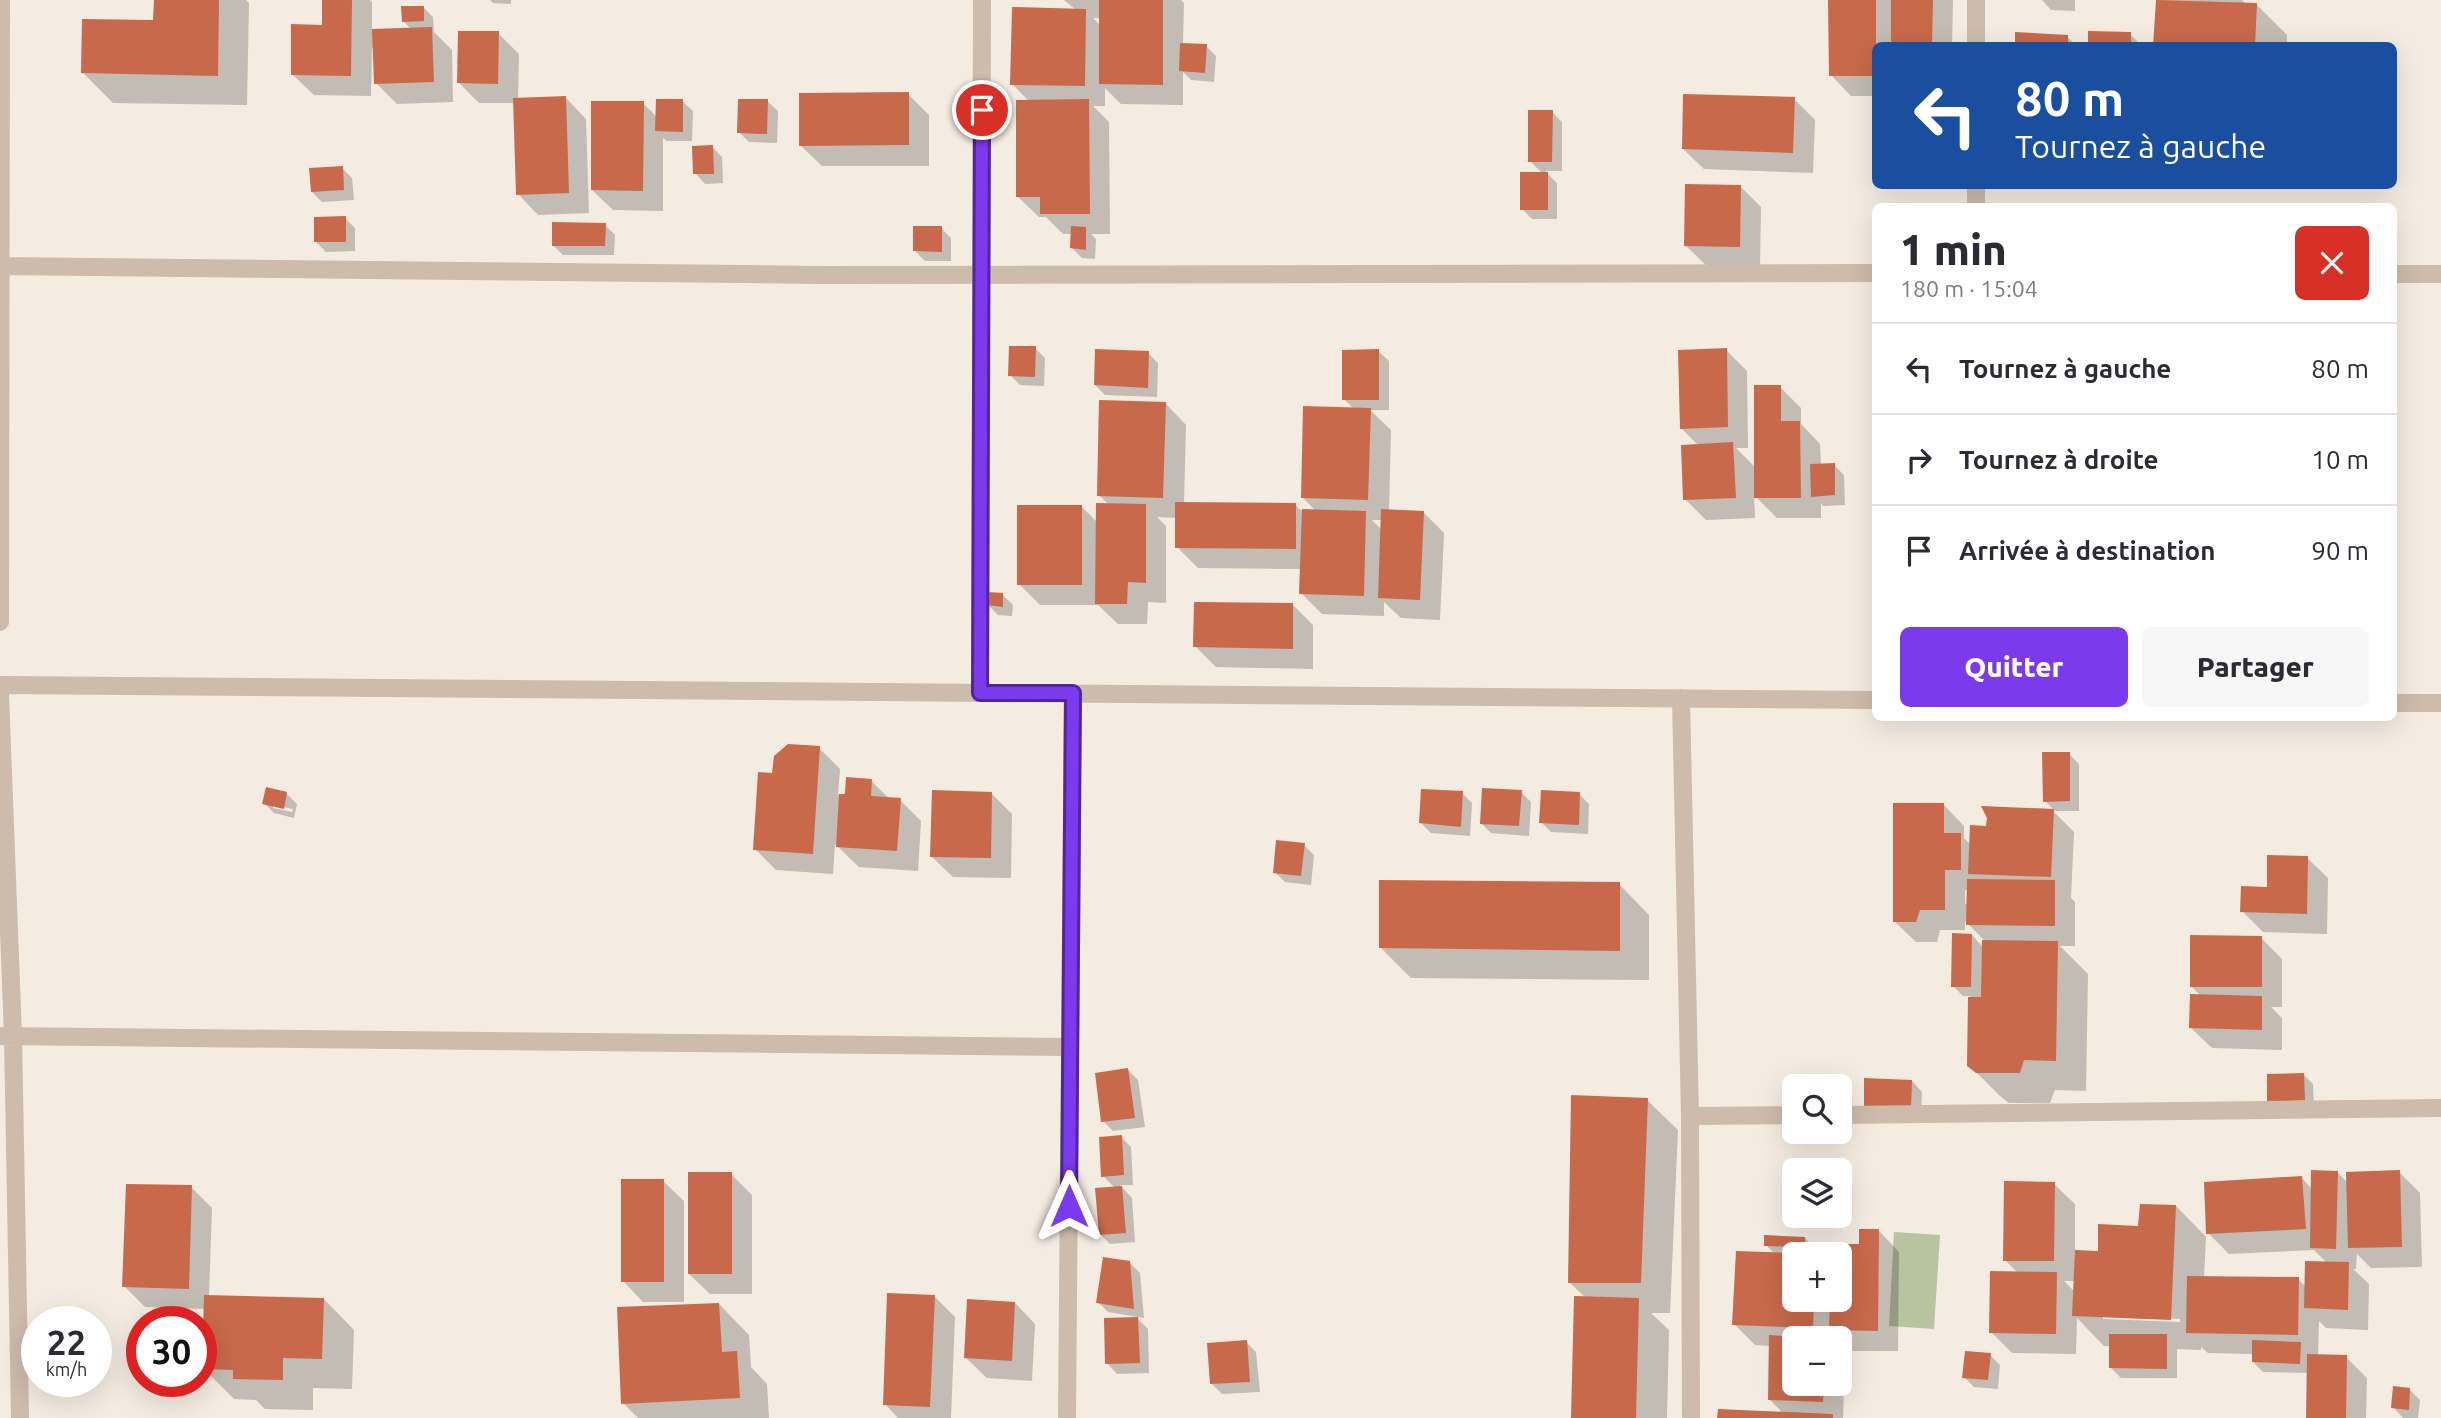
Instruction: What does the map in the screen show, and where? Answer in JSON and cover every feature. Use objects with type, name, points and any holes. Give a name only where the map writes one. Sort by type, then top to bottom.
[{"type":"street","points":[[0,622],[1,0]]},
{"type":"street","points":[[980,693],[982,0]]},
{"type":"street","points":[[1976,0],[1976,42]]},
{"type":"street","points":[[1,266],[823,275],[1872,273]]},
{"type":"street","points":[[2397,274],[2441,274]]},
{"type":"street","points":[[0,685],[1872,700]]},
{"type":"street","points":[[1067,1418],[1073,693]]},
{"type":"street","points":[[0,694],[6,1036],[20,1418]]},
{"type":"street","points":[[1681,698],[1690,1116],[1691,1418]]},
{"type":"street","points":[[2397,703],[2441,703]]},
{"type":"street","points":[[6,1036],[1070,1047]]},
{"type":"street","points":[[1852,1115],[2441,1108]]},
{"type":"street","points":[[1690,1116],[1782,1115]]},
{"type":"green space","points":[[1894,1232],[1940,1235],[1934,1329],[1889,1326]]},
{"type":"building","points":[[154,0],[219,0],[218,76],[81,73],[82,19],[153,20]]},
{"type":"building","points":[[322,0],[352,0],[351,76],[291,75],[291,24],[322,25]]},
{"type":"building","points":[[1099,0],[1163,0],[1163,85],[1099,84]]},
{"type":"building","points":[[1828,0],[1876,0],[1876,42],[1872,42],[1872,76],[1829,76]]},
{"type":"building","points":[[1891,0],[1933,0],[1932,42],[1891,42]]},
{"type":"building","points":[[2156,0],[2257,3],[2255,42],[2153,42]]},
{"type":"building","points":[[401,6],[424,6],[424,21],[402,22]]},
{"type":"building","points":[[1012,7],[1086,9],[1085,86],[1010,85]]},
{"type":"building","points":[[432,27],[434,82],[374,84],[372,29]]},
{"type":"building","points":[[458,31],[499,31],[498,84],[457,83]]},
{"type":"building","points":[[2088,31],[2131,32],[2131,42],[2088,42]]},
{"type":"building","points":[[2015,32],[2068,35],[2068,42],[2015,42]]},
{"type":"building","points":[[1180,43],[1207,44],[1205,73],[1179,71]]},
{"type":"building","points":[[909,92],[909,145],[799,146],[799,93]]},
{"type":"building","points":[[1683,94],[1795,97],[1793,153],[1682,149]]},
{"type":"building","points":[[566,96],[569,193],[516,195],[513,98]]},
{"type":"building","points":[[656,99],[683,99],[683,132],[655,131]]},
{"type":"building","points":[[738,99],[768,99],[767,134],[737,133]]},
{"type":"building","points":[[1089,99],[1090,214],[1040,214],[1040,197],[1016,197],[1016,100]]},
{"type":"building","points":[[591,101],[644,101],[643,191],[591,190]]},
{"type":"building","points":[[1528,110],[1553,110],[1552,162],[1528,162]]},
{"type":"building","points":[[713,145],[714,174],[693,174],[692,146]]},
{"type":"building","points":[[343,166],[344,190],[311,192],[309,168]]},
{"type":"building","points":[[1520,172],[1548,172],[1548,210],[1520,210]]},
{"type":"building","points":[[1685,184],[1741,185],[1740,247],[1684,246]]},
{"type":"building","points":[[346,216],[346,242],[314,242],[314,217]]},
{"type":"building","points":[[552,222],[606,223],[605,246],[552,246]]},
{"type":"building","points":[[913,226],[942,226],[942,252],[913,251]]},
{"type":"building","points":[[1071,226],[1086,227],[1086,250],[1070,248]]},
{"type":"building","points":[[1009,346],[1036,346],[1035,377],[1008,376]]},
{"type":"building","points":[[1727,348],[1728,427],[1680,429],[1678,350]]},
{"type":"building","points":[[1095,349],[1149,351],[1148,388],[1094,385]]},
{"type":"building","points":[[1379,349],[1379,400],[1342,400],[1342,350]]},
{"type":"building","points":[[1754,385],[1781,385],[1781,421],[1800,421],[1801,498],[1754,498]]},
{"type":"building","points":[[1099,400],[1166,402],[1163,498],[1097,496]]},
{"type":"building","points":[[1303,406],[1371,408],[1368,500],[1301,498]]},
{"type":"building","points":[[1733,442],[1736,498],[1683,500],[1681,445]]},
{"type":"building","points":[[1835,463],[1835,495],[1811,497],[1810,464]]},
{"type":"building","points":[[1175,502],[1296,503],[1296,549],[1175,548]]},
{"type":"building","points":[[1096,503],[1146,504],[1146,583],[1128,582],[1127,604],[1095,604]]},
{"type":"building","points":[[1017,505],[1082,505],[1082,585],[1017,585]]},
{"type":"building","points":[[1302,509],[1366,511],[1364,596],[1299,594]]},
{"type":"building","points":[[1381,509],[1424,511],[1420,600],[1378,598]]},
{"type":"building","points":[[987,592],[1003,593],[1003,607],[987,605]]},
{"type":"building","points":[[1194,602],[1293,603],[1293,649],[1193,647]]},
{"type":"building","points":[[788,744],[820,746],[813,854],[753,850],[758,772],[772,773],[774,756]]},
{"type":"building","points":[[2042,752],[2070,752],[2070,801],[2043,802]]},
{"type":"building","points":[[846,777],[872,779],[871,796],[901,798],[897,851],[836,847],[839,794],[845,794]]},
{"type":"building","points":[[266,787],[287,792],[284,809],[262,804]]},
{"type":"building","points":[[1482,788],[1522,790],[1519,826],[1480,824]]},
{"type":"building","points":[[1421,789],[1463,791],[1461,827],[1419,823]]},
{"type":"building","points":[[932,790],[992,792],[991,858],[930,857]]},
{"type":"building","points":[[1541,790],[1580,792],[1579,825],[1539,823]]},
{"type":"building","points":[[1893,803],[1944,803],[1944,833],[1961,833],[1961,870],[1945,870],[1945,910],[1920,910],[1916,922],[1893,922]]},
{"type":"building","points":[[1981,806],[2054,809],[2051,877],[1968,874],[1970,825],[1986,826],[1987,818]]},
{"type":"building","points":[[1276,840],[1305,843],[1301,876],[1273,873]]},
{"type":"building","points":[[2267,855],[2308,856],[2307,914],[2240,912],[2241,886],[2267,887]]},
{"type":"building","points":[[1967,879],[2055,880],[2055,926],[1966,925]]},
{"type":"building","points":[[1379,880],[1620,882],[1620,951],[1379,948]]},
{"type":"building","points":[[1952,933],[1972,934],[1971,987],[1951,987]]},
{"type":"building","points":[[2190,935],[2262,936],[2262,987],[2190,987]]},
{"type":"building","points":[[1982,940],[2058,941],[2056,1061],[2024,1060],[2020,1073],[1976,1073],[1967,1066],[1968,997],[1981,997]]},
{"type":"building","points":[[2190,994],[2262,996],[2262,1030],[2189,1028]]},
{"type":"building","points":[[1128,1068],[1135,1118],[1101,1122],[1095,1073]]},
{"type":"building","points":[[2304,1073],[2305,1100],[2267,1102],[2267,1074]]},
{"type":"building","points":[[1864,1078],[1912,1080],[1911,1108],[1864,1106]]},
{"type":"building","points":[[1571,1095],[1648,1098],[1641,1283],[1568,1283]]},
{"type":"building","points":[[1122,1135],[1124,1175],[1101,1177],[1099,1137]]},
{"type":"building","points":[[2311,1170],[2338,1171],[2336,1249],[2310,1248]]},
{"type":"building","points":[[2400,1170],[2402,1247],[2348,1248],[2346,1172]]},
{"type":"building","points":[[688,1172],[732,1172],[732,1274],[688,1274]]},
{"type":"building","points":[[2302,1176],[2306,1229],[2206,1234],[2204,1182]]},
{"type":"building","points":[[621,1179],[664,1179],[664,1282],[621,1282]]},
{"type":"building","points":[[2004,1181],[2055,1182],[2054,1261],[2003,1261]]},
{"type":"building","points":[[126,1184],[192,1185],[189,1289],[122,1287]]},
{"type":"building","points":[[1122,1186],[1126,1233],[1099,1235],[1095,1188]]},
{"type":"building","points":[[2140,1204],[2176,1205],[2171,1320],[2072,1316],[2075,1250],[2098,1251],[2098,1224],[2138,1226]]},
{"type":"building","points":[[1859,1229],[1879,1229],[1878,1331],[1852,1330],[1852,1326],[1829,1326],[1830,1312],[1852,1312],[1852,1244],[1859,1244]]},
{"type":"building","points":[[1764,1235],[1805,1237],[1805,1242],[1782,1242],[1782,1246],[1764,1246]]},
{"type":"building","points":[[1736,1251],[1782,1253],[1782,1312],[1814,1312],[1813,1326],[1732,1325]]},
{"type":"building","points":[[1103,1257],[1130,1261],[1134,1309],[1096,1303]]},
{"type":"building","points":[[2305,1261],[2349,1262],[2348,1310],[2304,1308]]},
{"type":"building","points":[[1990,1271],[2057,1272],[2056,1334],[1989,1333]]},
{"type":"building","points":[[2187,1276],[2299,1277],[2298,1335],[2186,1333]]},
{"type":"building","points":[[887,1293],[935,1295],[930,1407],[883,1405]]},
{"type":"building","points":[[204,1295],[324,1298],[322,1359],[283,1358],[283,1380],[233,1379],[233,1370],[217,1369],[217,1306],[204,1306]]},
{"type":"building","points":[[1574,1296],[1639,1298],[1636,1418],[1571,1418]]},
{"type":"building","points":[[967,1299],[1015,1302],[1012,1361],[964,1358]]},
{"type":"building","points":[[719,1303],[722,1352],[737,1351],[740,1398],[621,1404],[617,1307]]},
{"type":"building","points":[[1138,1317],[1140,1363],[1105,1364],[1104,1318]]},
{"type":"building","points":[[2109,1334],[2167,1334],[2167,1369],[2109,1368]]},
{"type":"building","points":[[1769,1335],[1782,1336],[1782,1396],[1823,1396],[1823,1402],[1768,1400]]},
{"type":"building","points":[[1247,1340],[1250,1382],[1210,1384],[1207,1343]]},
{"type":"building","points":[[2252,1340],[2301,1342],[2300,1364],[2252,1362]]},
{"type":"building","points":[[1965,1351],[1991,1353],[1988,1380],[1962,1378]]},
{"type":"building","points":[[2307,1354],[2347,1355],[2346,1418],[2306,1418]]},
{"type":"building","points":[[2393,1386],[2410,1388],[2409,1410],[2391,1408]]},
{"type":"building","points":[[1718,1409],[1833,1414],[1833,1418],[1717,1418]]},
{"type":"route","points":[[982,110],[980,693],[1073,693],[1069,1206]]}]
